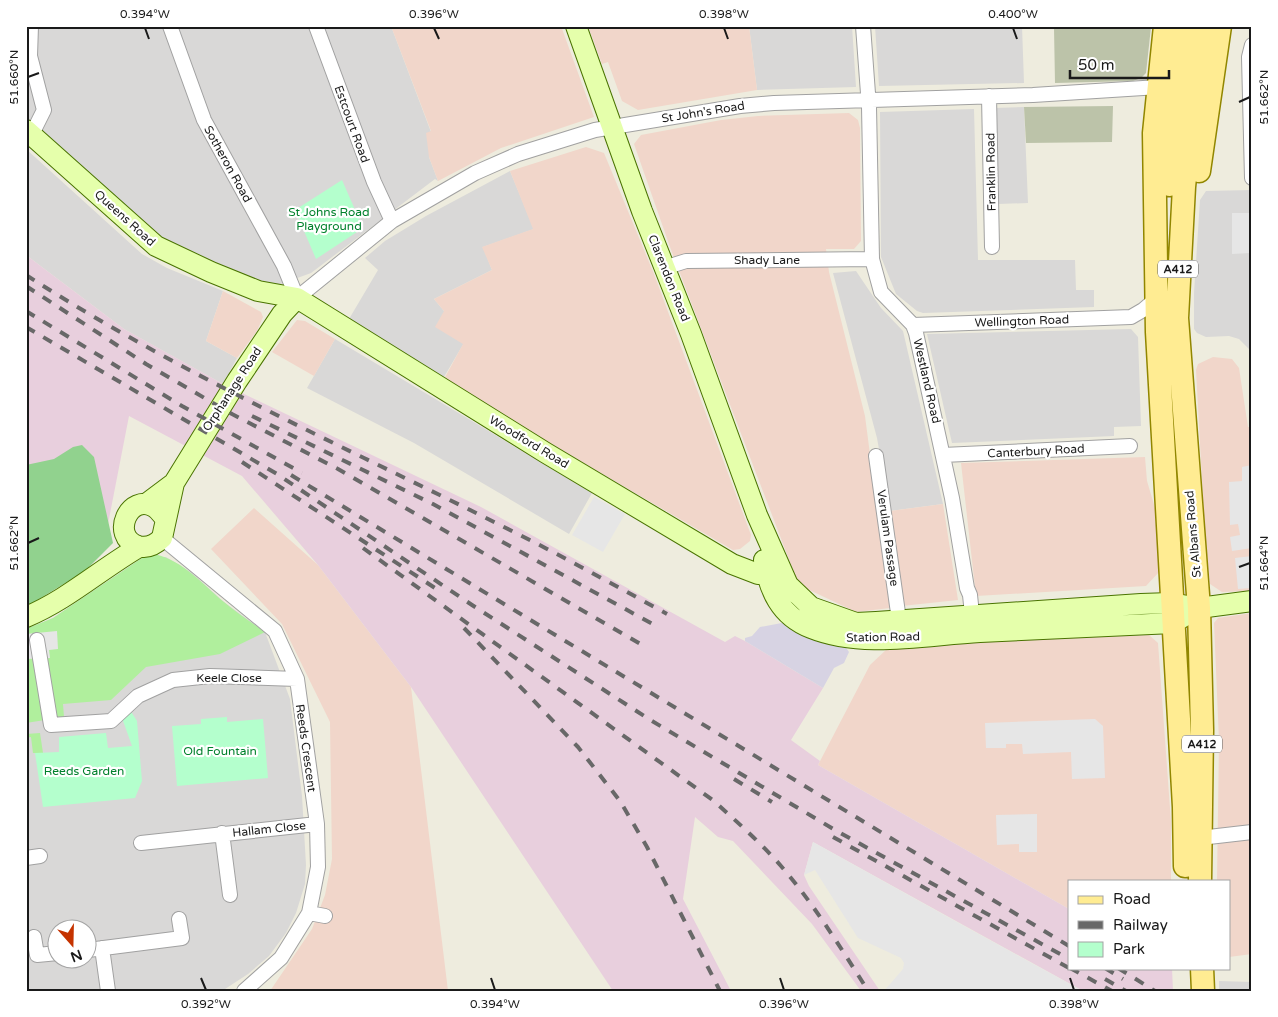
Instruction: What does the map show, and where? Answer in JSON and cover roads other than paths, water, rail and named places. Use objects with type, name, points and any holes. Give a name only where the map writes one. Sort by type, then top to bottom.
[{"type":"main road","name":"A412","points":[[1157,292],[1154,164],[1158,87],[1165,26]]},
{"type":"main road","name":"A412","points":[[1157,292],[1168,256],[1172,140],[1183,26]]},
{"type":"main road","name":"A412","points":[[1184,187],[1200,26]]},
{"type":"main road","points":[[1184,187],[1199,171],[1201,164],[1220,26]]},
{"type":"main road","name":"St Albans Road","points":[[1184,187],[1178,318],[1192,534],[1184,550],[1178,711],[1185,880]]},
{"type":"main road","name":"St Albans Road","points":[[1157,292],[1157,332],[1183,611],[1202,730],[1200,880]]},
{"type":"main road","points":[[1187,970],[1188,991]]},
{"type":"main road","points":[[1202,970],[1203,991]]},
{"type":"street","points":[[29,132],[44,110],[30,56],[31,26]]},
{"type":"street","name":"Sotheron Road","points":[[170,26],[204,120],[284,266],[297,298]]},
{"type":"street","name":"Estcourt Road","points":[[316,26],[374,182],[392,221]]},
{"type":"street","name":"Clarendon Road","points":[[576,26],[664,268],[691,334],[763,528]]},
{"type":"street","name":"Westland Road","points":[[864,26],[869,100],[872,259],[875,276],[885,298],[913,325],[943,455],[967,588],[970,594],[972,614]]},
{"type":"street","points":[[1251,178],[1249,57],[1252,45]]},
{"type":"street","name":"St John's Road","points":[[297,298],[392,221],[475,173],[518,154],[595,130],[740,106],[1158,87]]},
{"type":"street","name":"Franklin Road","points":[[989,96],[992,248]]},
{"type":"street","name":"Queens Road","points":[[29,132],[156,246],[211,272],[258,290],[297,298]]},
{"type":"street","name":"Shady Lane","points":[[664,268],[686,261],[872,259]]},
{"type":"street","points":[[1131,317],[1144,310],[1157,292]]},
{"type":"street","name":"Orphanage Road","points":[[132,541],[123,526],[124,518],[130,510],[146,504],[174,483],[237,381],[282,314],[297,298]]},
{"type":"street","name":"Woodford Road","points":[[297,298],[546,453],[732,564],[758,574],[766,573],[788,585]]},
{"type":"street","points":[[1131,317],[1157,332]]},
{"type":"street","name":"Wellington Road","points":[[913,325],[1131,317]]},
{"type":"street","name":"Canterbury Road","points":[[943,455],[1130,446]]},
{"type":"street","name":"Verulam Passage","points":[[876,456],[899,620]]},
{"type":"street","name":"Orphanage Road","points":[[164,528],[174,483]]},
{"type":"street","points":[[26,617],[68,595],[106,566],[132,541],[148,547],[164,528],[155,507],[146,504]]},
{"type":"street","name":"Reeds Crescent","points":[[164,528],[275,631],[297,679],[317,824],[318,867],[309,912],[281,958],[244,991]]},
{"type":"street","name":"Station Road","points":[[763,528],[763,552],[772,596],[787,612],[809,628],[844,638],[898,638],[1021,630],[1183,611]]},
{"type":"street","name":"Station Road","points":[[763,528],[788,585],[811,607],[856,623],[972,614],[1183,611]]},
{"type":"street","points":[[732,564],[757,558],[763,552]]},
{"type":"street","points":[[1183,611],[1252,601]]},
{"type":"street","name":"Keele Close","points":[[37,640],[51,726],[111,721],[138,696],[173,680],[210,676],[297,679]]},
{"type":"street","name":"Hallam Close","points":[[141,843],[317,824]]},
{"type":"street","points":[[1200,838],[1252,832]]},
{"type":"street","name":"Hallam Close","points":[[222,833],[230,895]]},
{"type":"street","points":[[309,912],[324,916]]},
{"type":"street","points":[[98,948],[182,938],[179,918]]},
{"type":"street","points":[[34,937],[37,954],[48,953]]},
{"type":"street","points":[[98,961],[108,991]]},
{"type":"railway","points":[[26,275],[145,346],[205,378],[533,542],[667,614]]},
{"type":"railway","points":[[26,286],[146,364],[232,414],[338,469],[644,646]]},
{"type":"railway","points":[[26,311],[182,406],[302,473]]},
{"type":"railway","points":[[26,327],[277,474],[472,605],[652,721],[835,830],[1068,958]]},
{"type":"railway","points":[[252,416],[433,504],[660,628]]},
{"type":"railway","points":[[242,462],[435,588]]},
{"type":"railway","points":[[291,475],[1068,945]]},
{"type":"railway","points":[[363,548],[714,801],[748,832],[793,880],[805,895],[867,989]]},
{"type":"railway","points":[[464,628],[578,747],[620,801],[647,847],[720,991]]},
{"type":"railway","points":[[734,779],[772,802]]},
{"type":"railway","points":[[833,837],[1068,967]]},
{"type":"railway","points":[[1074,970],[1112,991]]},
{"type":"railway","points":[[1108,970],[1123,979]]},
{"type":"railway","points":[[1121,970],[1155,991]]},
{"type":"railway","points":[[1105,979],[1126,991]]},
{"type":"park label","name":"St Johns Road Playground","points":[[329,219]]},
{"type":"park label","name":"Old Fountain","points":[[220,751]]},
{"type":"park label","name":"Reeds Garden","points":[[84,771]]}]
